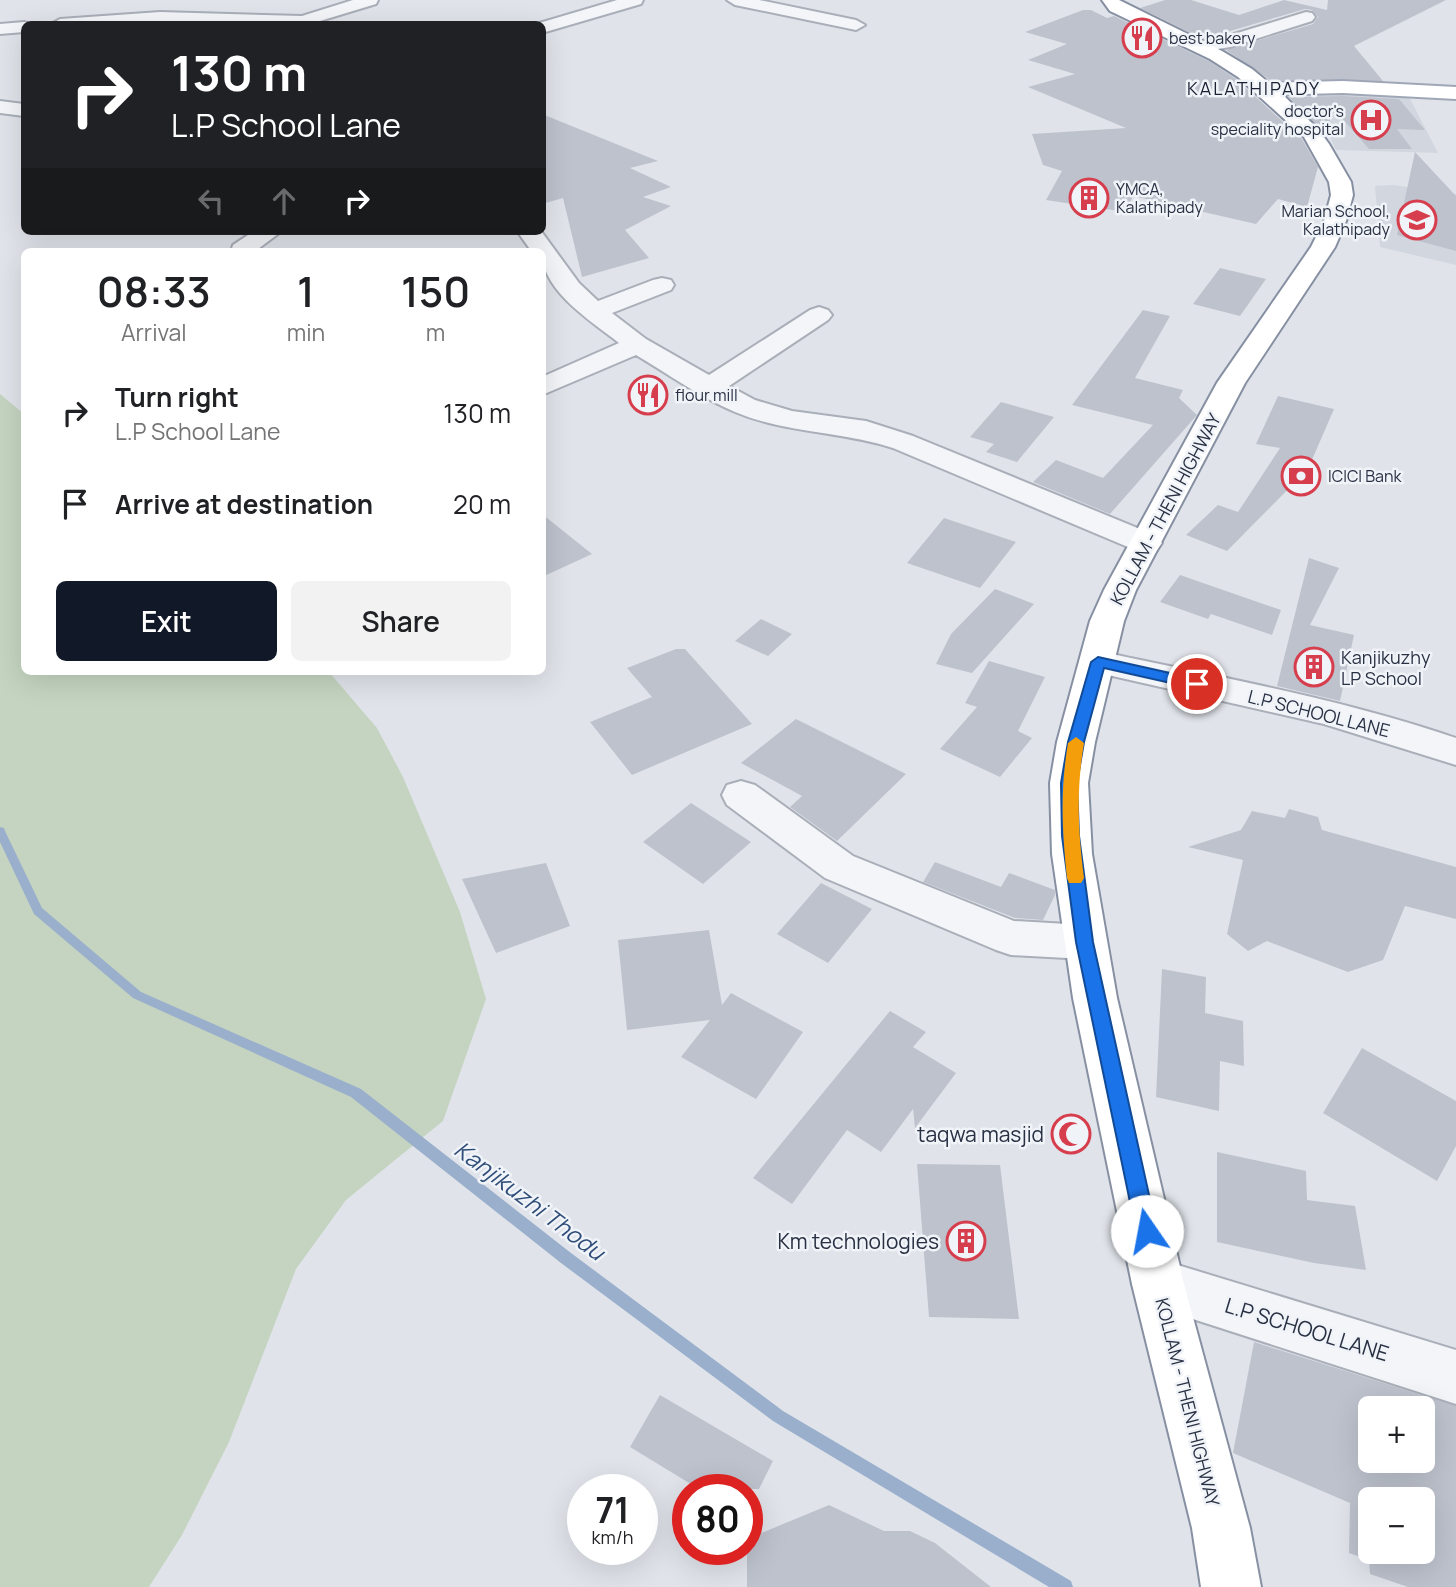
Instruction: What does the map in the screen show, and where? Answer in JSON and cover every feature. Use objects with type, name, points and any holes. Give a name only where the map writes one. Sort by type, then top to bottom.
[{"type":"main road","name":"KOLLAM - THENI HIGHWAY","points":[[1106,1],[1200,47],[1238,69],[1294,115],[1322,148],[1340,181],[1340,206],[1323,247],[1231,383],[1120,590],[1107,621],[1076,742],[1069,783],[1071,842],[1084,942],[1158,1284],[1221,1528],[1231,1587]]},
{"type":"main road","points":[[1264,89],[1353,87],[1456,93]]},
{"type":"street","points":[[546,27],[635,0]]},
{"type":"street","points":[[738,0],[856,25]]},
{"type":"street","points":[[103,21],[160,17],[303,21],[340,10],[368,9]]},
{"type":"street","points":[[1200,47],[1224,43],[1306,16]]},
{"type":"street","points":[[0,29],[21,27]]},
{"type":"street","points":[[0,107],[21,110]]},
{"type":"street","points":[[244,248],[264,235]]},
{"type":"street","points":[[546,255],[570,288],[637,345],[745,406],[789,419],[866,430],[903,442],[1146,543]]},
{"type":"street","points":[[594,311],[662,285]]},
{"type":"street","points":[[710,387],[819,315]]},
{"type":"street","points":[[546,385],[637,345]]},
{"type":"street","name":"L.P SCHOOL LANE","points":[[1098,662],[1321,712],[1394,731],[1456,752]]},
{"type":"street","points":[[741,795],[839,867],[1011,938],[1084,942]]},
{"type":"street","name":"L.P SCHOOL LANE","points":[[1158,1284],[1456,1377]]},
{"type":"shaded area","name":"doctor's speciality hospital","points":[[1305,85],[1406,91],[1438,153],[1336,150]]},
{"type":"shaded area","name":"Marian School, Kalathipady","points":[[1393,185],[1456,194],[1456,265],[1380,247],[1375,186]]},
{"type":"green space","points":[[0,394],[21,412],[21,675],[332,675],[377,728],[403,777],[460,912],[486,999],[443,1121],[346,1200],[296,1269],[229,1442],[182,1535],[149,1587],[0,1587]]},
{"type":"building","points":[[1165,0],[1191,0],[1239,15],[1284,0],[1327,10],[1328,0],[1446,0],[1354,46],[1383,81],[1270,80],[1226,50],[1313,24],[1318,17],[1312,10],[1305,9],[1203,39],[1140,8]]},
{"type":"building","points":[[1083,10],[1091,10],[1107,18],[1114,16],[1209,61],[1236,79],[1302,139],[1318,167],[1307,207],[1278,199],[1256,224],[1133,196],[1126,212],[1046,200],[1062,171],[1043,165],[1032,134],[1126,128],[1028,87],[1075,74],[1028,60],[1067,44],[1025,32]]},
{"type":"building","points":[[1289,97],[1399,99],[1425,130],[1397,129],[1412,149],[1369,149],[1333,108],[1326,136]]},
{"type":"building","points":[[546,116],[658,161],[630,168],[671,187],[643,197],[671,206],[625,230],[649,258],[582,277],[563,198],[546,203]]},
{"type":"building","points":[[1415,152],[1456,196],[1456,251],[1397,235]]},
{"type":"building","points":[[1220,268],[1266,279],[1240,316],[1193,304]]},
{"type":"building","points":[[1143,310],[1170,316],[1135,378],[1183,390],[1179,398],[1197,415],[1110,514],[1033,482],[1056,460],[1103,478],[1153,425],[1072,405]]},
{"type":"building","points":[[1278,396],[1334,409],[1308,469],[1227,551],[1186,535],[1218,505],[1238,512],[1280,448],[1256,444]]},
{"type":"building","points":[[1001,402],[1054,417],[1017,462],[986,452],[994,444],[970,437]]},
{"type":"building","points":[[546,517],[592,554],[546,575]]},
{"type":"building","points":[[944,518],[1016,542],[980,588],[907,563]]},
{"type":"building","name":"Kanjikuzhy LP School","points":[[1309,558],[1339,568],[1310,625],[1354,635],[1340,701],[1277,686]]},
{"type":"building","points":[[1180,575],[1281,610],[1272,635],[1211,614],[1208,619],[1160,602]]},
{"type":"building","points":[[995,589],[1034,604],[972,673],[936,664],[951,634]]},
{"type":"building","points":[[761,619],[792,634],[768,656],[735,641]]},
{"type":"building","points":[[676,649],[685,649],[752,724],[632,775],[590,722],[652,697],[627,668]]},
{"type":"building","points":[[989,661],[1045,677],[1018,731],[1032,738],[1000,777],[940,749],[977,707],[965,703]]},
{"type":"building","points":[[796,719],[906,774],[837,841],[790,807],[802,796],[741,763]]},
{"type":"building","points":[[691,803],[751,842],[703,884],[643,842]]},
{"type":"building","points":[[1289,809],[1318,817],[1322,830],[1456,867],[1456,919],[1405,906],[1383,960],[1348,972],[1267,941],[1248,951],[1227,934],[1243,860],[1188,847],[1241,830],[1252,811],[1285,818]]},
{"type":"building","points":[[935,862],[1001,887],[1009,873],[1055,890],[1055,895],[1043,920],[1015,918],[923,882]]},
{"type":"building","points":[[546,863],[570,926],[496,953],[462,879]]},
{"type":"building","points":[[821,883],[872,909],[828,963],[777,934]]},
{"type":"building","points":[[709,930],[722,1005],[731,993],[803,1032],[756,1099],[681,1057],[710,1020],[627,1030],[618,940]]},
{"type":"building","points":[[1162,969],[1206,977],[1205,1013],[1243,1021],[1244,1066],[1220,1061],[1219,1111],[1156,1097]]},
{"type":"building","points":[[890,1011],[926,1032],[913,1047],[956,1073],[915,1128],[913,1109],[881,1152],[847,1130],[792,1204],[753,1178]]},
{"type":"building","points":[[1362,1048],[1456,1101],[1456,1146],[1437,1181],[1323,1113]]},
{"type":"building","points":[[1217,1152],[1306,1171],[1307,1200],[1355,1206],[1366,1270],[1314,1263],[1217,1242]]},
{"type":"building","name":"Km technologies","points":[[917,1164],[1000,1165],[1019,1319],[929,1317]]},
{"type":"building","points":[[1254,1342],[1424,1396],[1358,1396],[1358,1473],[1435,1473],[1435,1399],[1456,1406],[1456,1587],[1408,1587],[1370,1574],[1369,1564],[1435,1564],[1435,1487],[1358,1487],[1358,1556],[1349,1553],[1350,1503],[1233,1453]]},
{"type":"building","points":[[660,1395],[773,1461],[763,1481],[763,1474],[674,1474],[630,1447]]},
{"type":"building","points":[[829,1505],[884,1531],[910,1531],[935,1543],[991,1587],[747,1587],[747,1565],[763,1565],[763,1532]]},
{"type":"waterway","name":"Kanjikuzhi Thodu","points":[[0,831],[38,911],[137,995],[356,1093],[566,1258],[778,1416],[1065,1587]]},
{"type":"slow traffic","points":[[1075,878],[1069,818],[1069,783],[1076,743]]},
{"type":"place","name":"best bakery","points":[[1142,38]]},
{"type":"place","name":"doctor's speciality hospital","points":[[1371,120]]},
{"type":"place","name":"YMCA, Kalathipady","points":[[1089,198]]},
{"type":"place","name":"Marian School, Kalathipady","points":[[1417,220]]},
{"type":"place","name":"flour mill","points":[[648,395]]},
{"type":"place","name":"ICICI Bank","points":[[1301,476]]},
{"type":"place","name":"Kanjikuzhy LP School","points":[[1314,667]]},
{"type":"place","name":"taqwa masjid","points":[[1071,1134]]},
{"type":"place","name":"Km technologies","points":[[966,1241]]},
{"type":"district","name":"KALATHIPADY","points":[[1254,88]]},
{"type":"route","points":[[1147,1231],[1084,942],[1070,836],[1069,783],[1076,742],[1098,662],[1197,684]]}]
